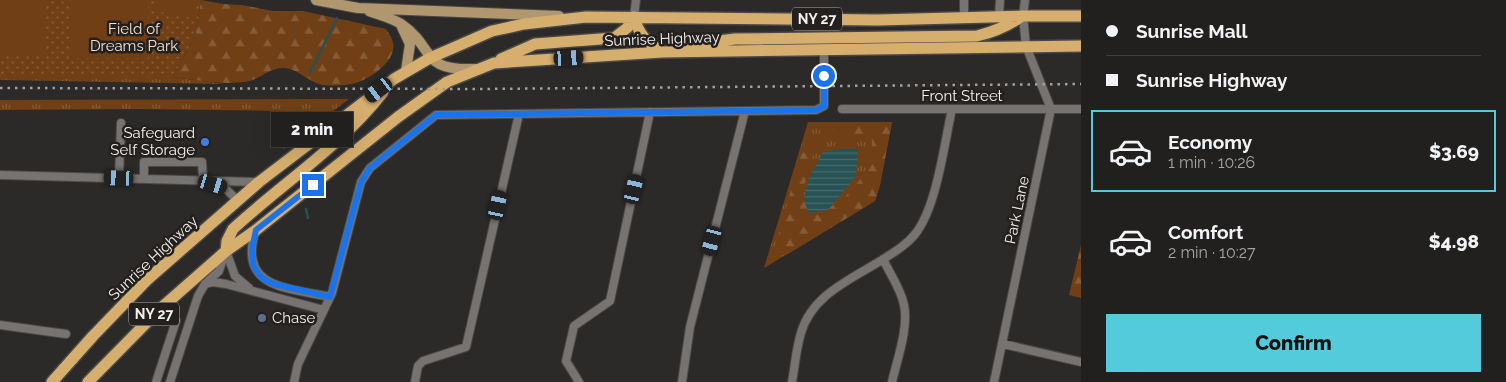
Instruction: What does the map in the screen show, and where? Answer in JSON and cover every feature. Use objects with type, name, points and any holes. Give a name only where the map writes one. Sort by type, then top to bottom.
[{"type":"highway","name":"Sunrise Highway","points":[[52,382],[93,336],[148,280],[259,182],[406,71],[430,58],[492,31],[524,24],[586,17],[878,20],[999,16],[1081,16]]},
{"type":"highway","points":[[678,52],[710,42],[735,39],[977,36],[1008,26],[1023,16]]},
{"type":"highway","points":[[634,17],[638,31],[662,52]]},
{"type":"highway","points":[[494,63],[535,44],[614,38],[627,28],[634,17]]},
{"type":"highway","points":[[824,51],[847,28],[878,20]]},
{"type":"highway","name":"Sunrise Highway","points":[[88,382],[160,309],[226,251],[256,230],[398,117],[447,82],[494,63],[662,52],[1081,46]]},
{"type":"highway","points":[[226,251],[227,241],[233,229],[315,162],[357,124],[394,79]]},
{"type":"main road","points":[[316,0],[358,8],[586,17]]},
{"type":"main road","points":[[358,8],[401,24],[416,38],[430,58],[438,64],[448,68],[479,69]]},
{"type":"main road","points":[[401,24],[410,44],[406,71]]},
{"type":"street","points":[[634,17],[636,0]]},
{"type":"street","points":[[964,0],[964,17]]},
{"type":"street","points":[[999,16],[1000,0]]},
{"type":"street","points":[[1024,0],[1023,16],[1026,46],[1052,109]]},
{"type":"street","points":[[294,382],[298,364],[331,295],[361,182],[370,168],[436,115],[816,110],[824,106],[824,51]]},
{"type":"street","name":"Front Street","points":[[842,109],[1081,109]]},
{"type":"street","points":[[792,382],[801,333],[805,322],[815,306],[829,292],[907,242],[925,220],[932,200],[952,109]]},
{"type":"street","name":"Park Lane","points":[[994,382],[1052,109]]},
{"type":"street","points":[[682,382],[690,327],[745,111]]},
{"type":"street","points":[[579,382],[566,361],[574,326],[610,301],[650,112]]},
{"type":"street","points":[[415,382],[418,366],[423,360],[466,346],[518,114]]},
{"type":"street","points":[[119,178],[121,123]]},
{"type":"street","points":[[144,179],[144,162],[202,162],[203,180]]},
{"type":"street","points":[[0,175],[259,182]]},
{"type":"street","points":[[203,180],[223,186],[237,200]]},
{"type":"street","points":[[256,230],[252,258],[254,267],[262,278],[274,284],[331,295]]},
{"type":"street","points":[[170,382],[198,296],[205,284],[219,271],[226,251]]},
{"type":"street","points":[[226,251],[235,276],[244,285],[253,290]]},
{"type":"street","points":[[883,259],[900,293],[905,314],[904,331],[892,382]]},
{"type":"street","points":[[205,284],[213,282],[253,290],[324,310]]},
{"type":"street","points":[[156,382],[176,321],[160,309]]},
{"type":"street","points":[[0,325],[66,334]]},
{"type":"street","points":[[1003,344],[1081,362]]},
{"type":"green space","name":"Field of Dreams Park","points":[[0,0],[201,0],[195,36],[173,77],[0,74]]},
{"type":"green space","points":[[0,0],[44,0],[44,54],[0,54]]},
{"type":"green space","points":[[69,0],[148,0],[148,58],[69,58]]},
{"type":"green space","points":[[157,0],[197,0],[193,18],[155,11]]},
{"type":"green space","points":[[201,0],[273,11],[303,11],[386,29],[393,41],[392,55],[371,76],[357,83],[347,85],[332,86],[318,84],[295,71],[285,68],[275,69],[253,80],[230,83],[173,77],[195,36]]},
{"type":"green space","points":[[0,65],[164,68],[173,77],[224,84],[0,80]]},
{"type":"green space","points":[[349,99],[284,149],[278,145],[289,111],[0,110],[0,100]]},
{"type":"green space","points":[[808,122],[892,122],[880,185],[875,201],[764,268]]},
{"type":"green space","points":[[832,122],[892,122],[880,185],[875,201],[788,254],[776,243],[806,137],[811,139],[813,156],[804,191],[806,199],[814,210],[830,207],[845,197],[859,181],[871,160],[872,141],[868,136],[843,134],[833,130]]},
{"type":"green space","points":[[1081,245],[1081,298],[1069,295]]},
{"type":"water","points":[[839,149],[858,149],[856,176],[828,210],[808,213],[804,198],[809,178],[823,152]]},
{"type":"waterway","points":[[310,73],[337,18]]},
{"type":"waterway","points":[[290,137],[297,111]]},
{"type":"waterway","points":[[306,209],[308,218]]},
{"type":"railway","points":[[0,88],[475,89],[1081,84]]},
{"type":"place","name":"Safeguard Self Storage","points":[[205,142]]},
{"type":"place","name":"Chase","points":[[262,318]]},
{"type":"route","points":[[313,185],[256,230],[252,249],[253,262],[257,272],[267,281],[330,297],[361,182],[370,168],[436,115],[816,110],[824,106],[824,76]]}]
